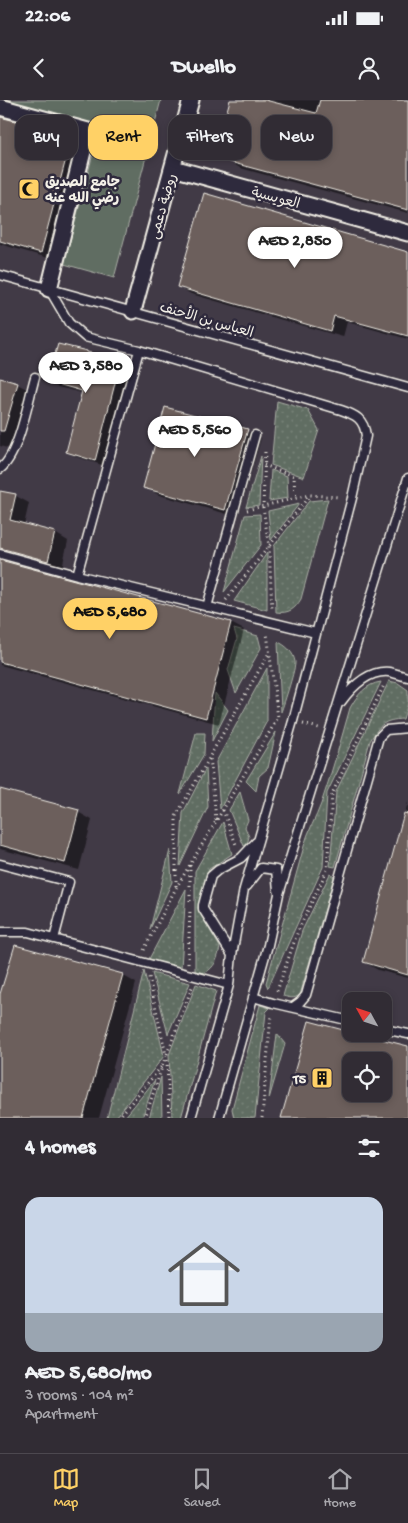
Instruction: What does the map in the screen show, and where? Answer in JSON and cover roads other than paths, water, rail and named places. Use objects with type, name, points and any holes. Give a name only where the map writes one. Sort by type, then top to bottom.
[{"type":"street","name":"روضة دعمى","points":[[133,311],[191,100]]},
{"type":"street","points":[[0,107],[88,131],[49,289]]},
{"type":"street","name":"العويسية","points":[[173,168],[408,233]]},
{"type":"lane","name":"العباس بن الأحنف","points":[[0,275],[408,388]]},
{"type":"lane","points":[[49,289],[69,323],[85,337],[139,350],[354,414],[365,426],[366,436],[352,498],[293,721],[244,889],[232,955],[229,985],[191,1118]]},
{"type":"lane","points":[[77,575],[139,350]]},
{"type":"lane","points":[[0,469],[6,464],[13,451],[35,377]]},
{"type":"lane","points":[[207,607],[254,438]]},
{"type":"lane","points":[[220,1118],[268,945],[279,894],[408,478]]},
{"type":"lane","points":[[0,554],[77,575],[316,633]]},
{"type":"lane","points":[[337,707],[351,689],[374,674],[390,673],[408,677]]},
{"type":"lane","points":[[293,1007],[306,995],[379,738],[386,730],[408,728]]},
{"type":"lane","points":[[232,955],[203,909],[203,905],[211,876],[218,870],[241,858],[258,841]]},
{"type":"lane","points":[[0,864],[69,882],[54,939]]},
{"type":"lane","points":[[244,889],[261,868],[276,870],[279,894]]},
{"type":"lane","points":[[0,932],[28,932],[229,985]]},
{"type":"lane","points":[[253,997],[275,1004],[342,1019]]},
{"type":"lane","points":[[392,1030],[408,1034]]},
{"type":"place","name":"جامع الصديق رضي الله عنه","points":[[29,189]]},
{"type":"place","name":"T5","points":[[322,1078]]}]
